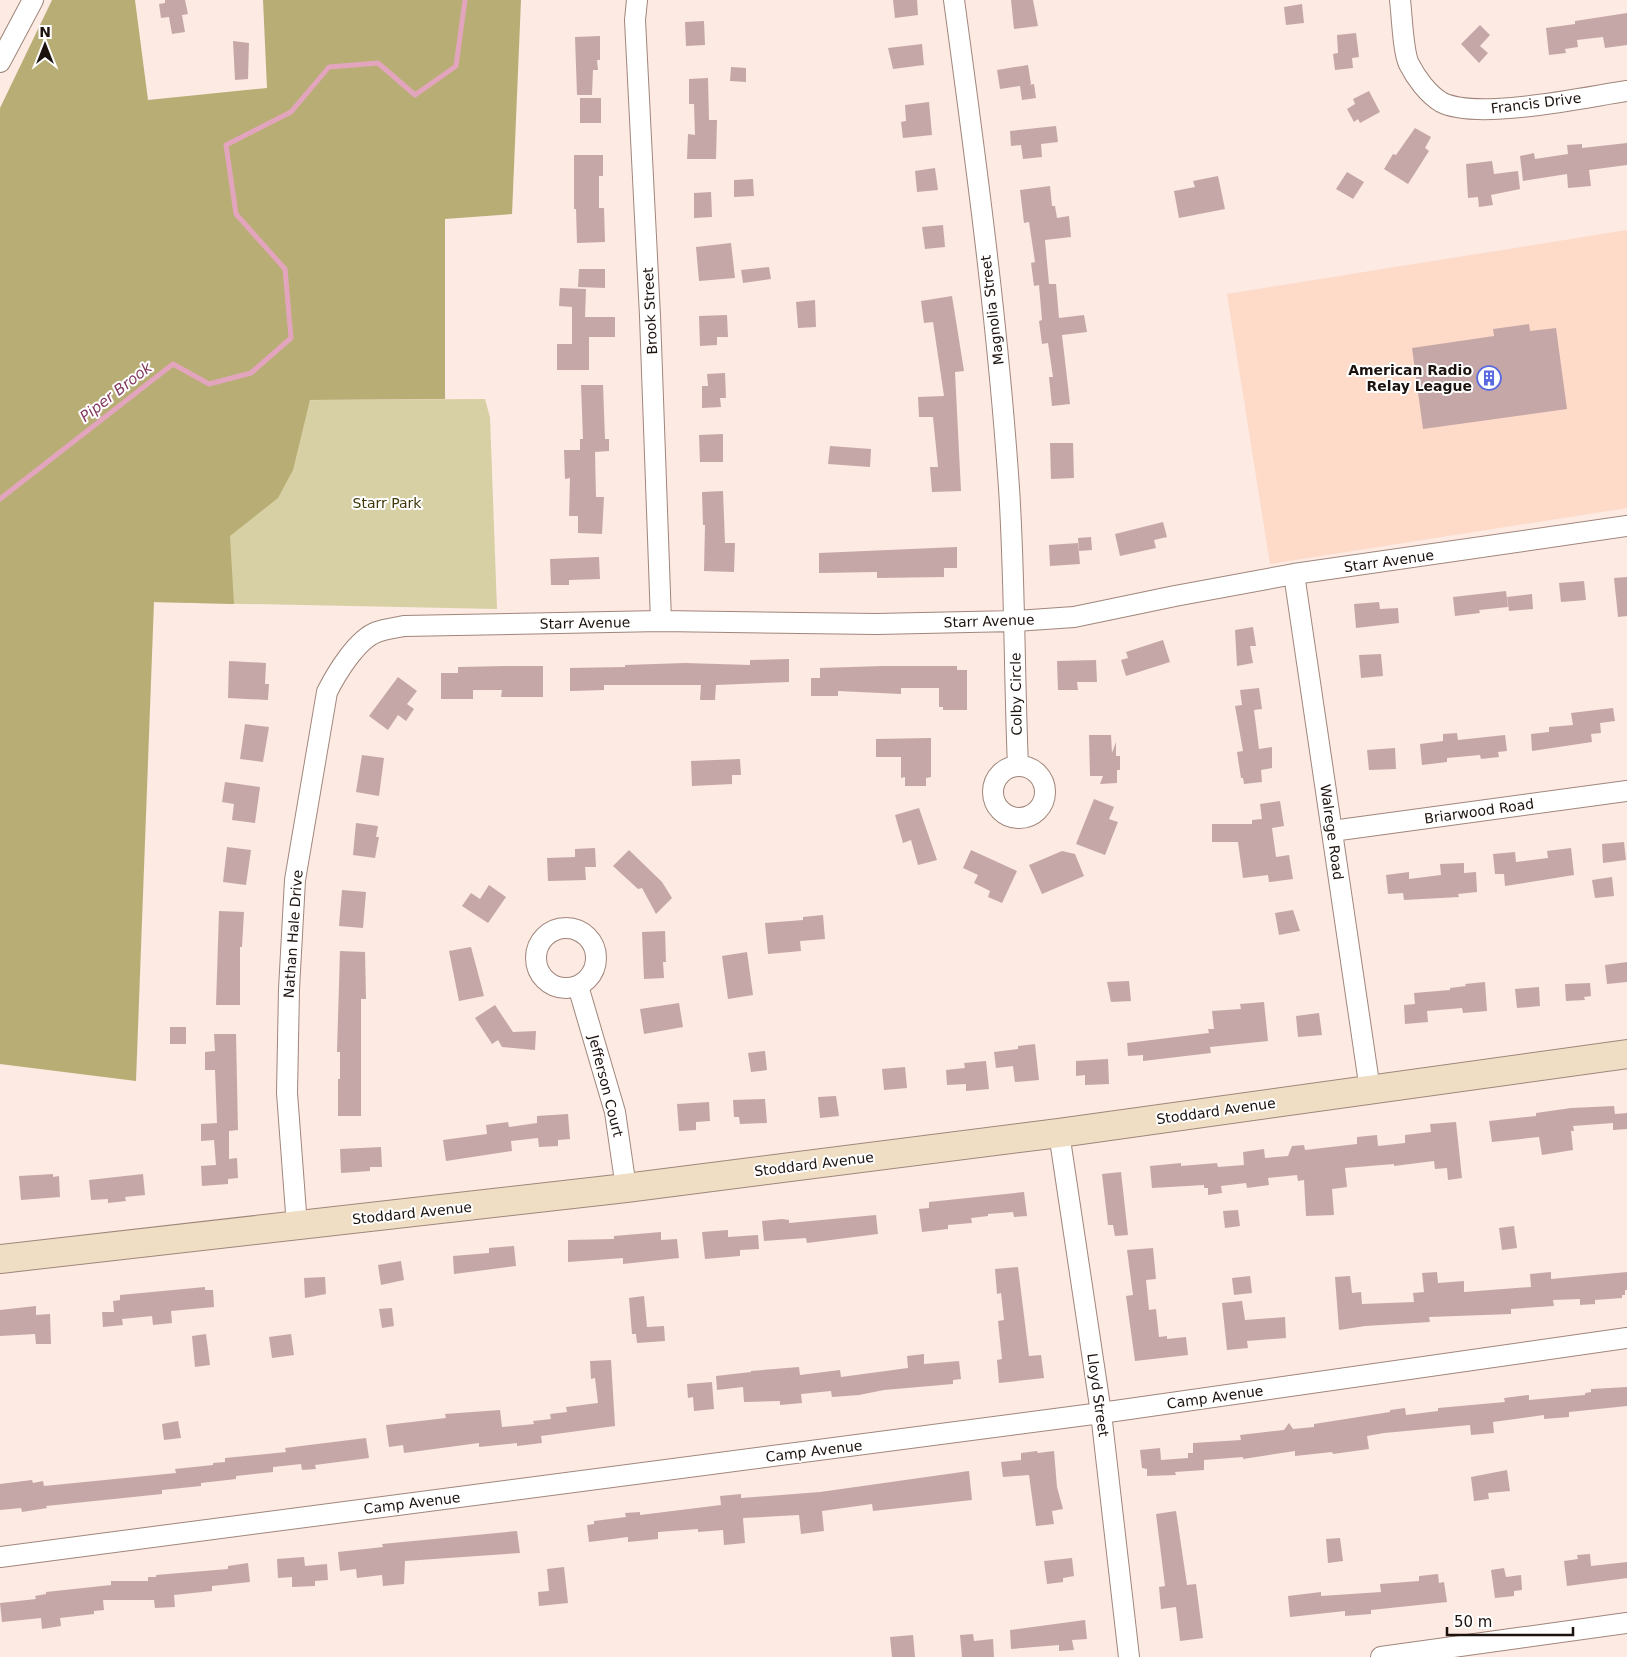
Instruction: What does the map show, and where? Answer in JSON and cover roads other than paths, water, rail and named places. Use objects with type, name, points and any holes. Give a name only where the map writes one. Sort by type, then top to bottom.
[{"type":"street","points":[[0,62],[33,0]]},
{"type":"street","name":"Brook Street","points":[[638,0],[635,20],[650,316],[661,622]]},
{"type":"street","name":"Magnolia Street","points":[[954,0],[998,348],[1009,488],[1015,621]]},
{"type":"street","name":"Francis Drive","points":[[1400,0],[1408,62],[1420,84],[1442,102],[1470,110],[1502,109],[1627,91]]},
{"type":"street","name":"Starr Avenue","points":[[352,652],[375,633],[404,626],[661,622],[876,624],[1015,621],[1074,617],[1294,574],[1627,526]]},
{"type":"street","name":"Walrege Road","points":[[1294,574],[1370,1090]]},
{"type":"street","name":"Colby Circle","points":[[1015,621],[1018,766]]},
{"type":"street","name":"Nathan Hale Drive","points":[[297,1226],[286,1093],[295,880],[327,692],[337,672],[352,652]]},
{"type":"street","name":"Briarwood Road","points":[[1332,831],[1627,791]]},
{"type":"street","name":"Jefferson Court","points":[[578,986],[615,1112],[626,1188]]},
{"type":"street","name":"Stoddard Avenue","points":[[0,1259],[626,1188],[1059,1133],[1627,1054]]},
{"type":"street","name":"Lloyd Street","points":[[1059,1133],[1101,1413],[1129,1657]]},
{"type":"street","name":"Camp Avenue","points":[[0,1557],[1101,1413],[1627,1338]]},
{"type":"street","points":[[1381,1657],[1627,1623]]},
{"type":"waterway","name":"Piper Brook","points":[[0,499],[173,364],[209,384],[251,373],[291,338],[285,269],[236,214],[226,145],[291,112],[329,67],[378,63],[415,95],[456,66],[465,0]]},
{"type":"place","name":"American Radio Relay League","points":[[1489,378]]},
{"type":"park label","name":"Starr Park","points":[[387,503]]}]
